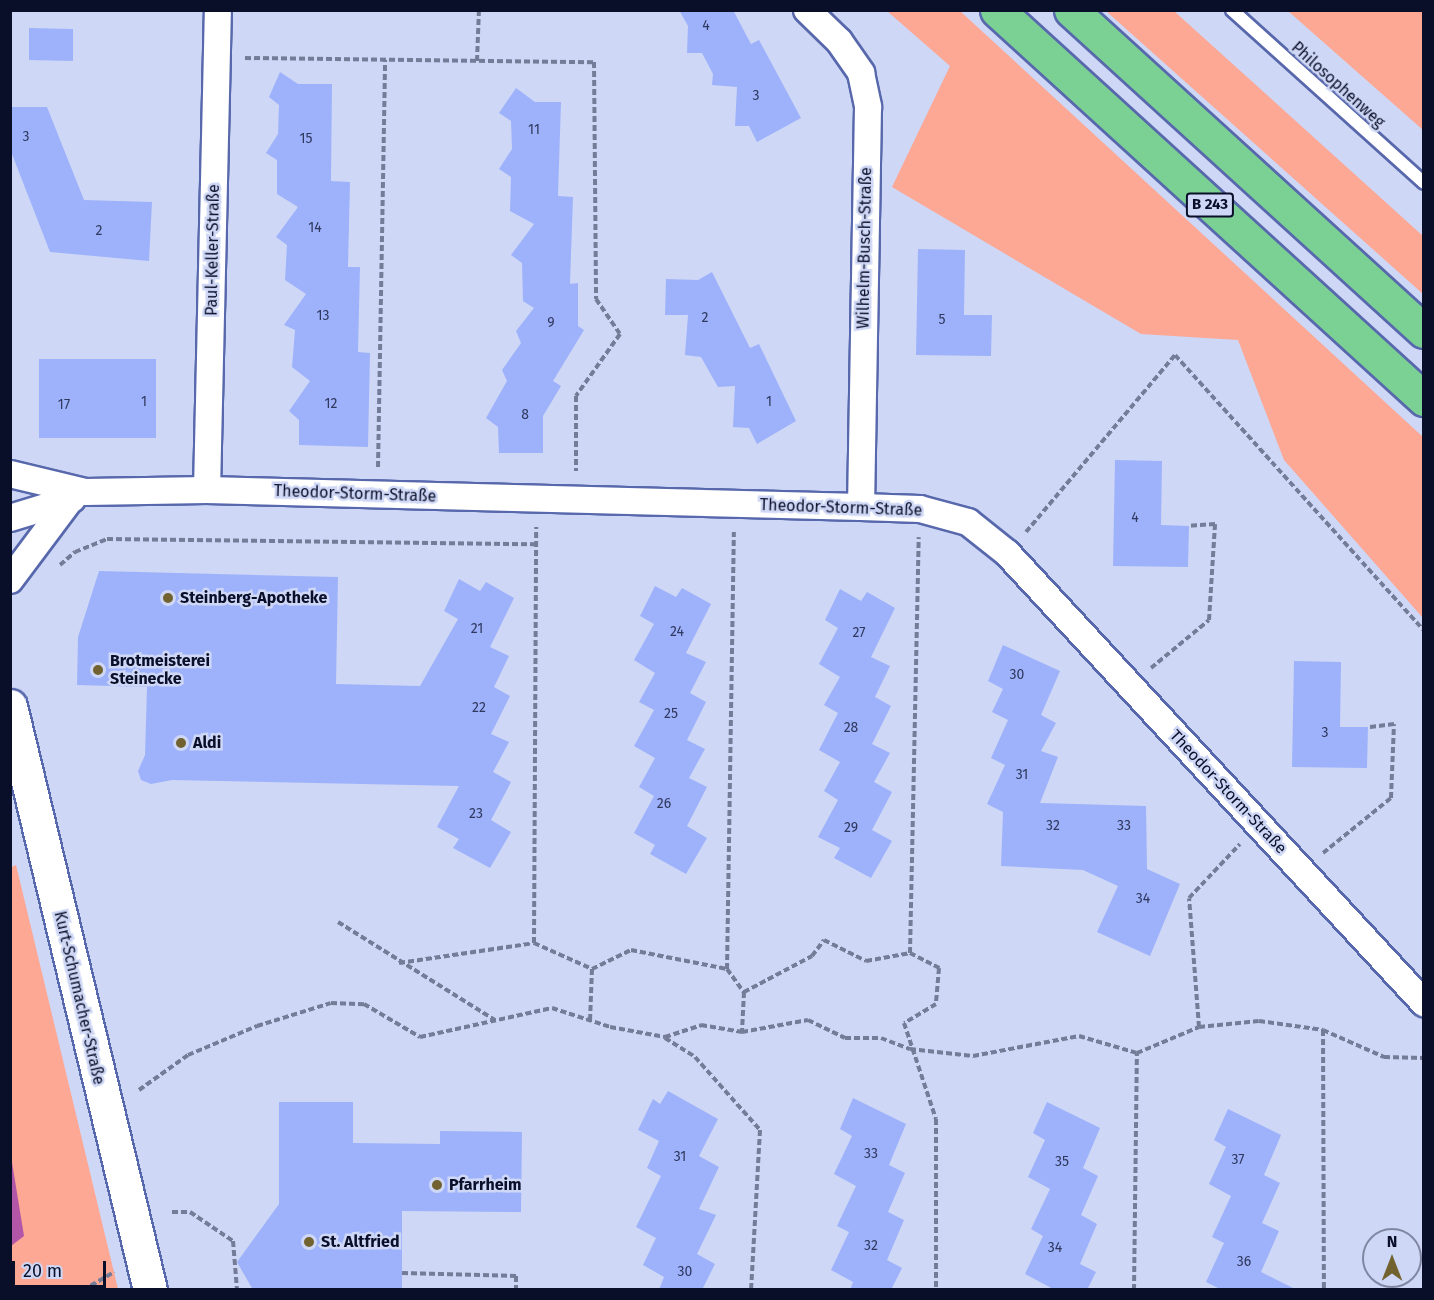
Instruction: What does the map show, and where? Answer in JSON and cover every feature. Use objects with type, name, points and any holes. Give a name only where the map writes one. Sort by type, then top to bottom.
[{"type":"highway","name":"B 243","points":[[997,10],[1424,399]]},
{"type":"highway","name":"B 243","points":[[1071,10],[1424,331]]},
{"type":"main road","name":"Kurt-Schumacher-Straße","points":[[10,706],[150,1290]]},
{"type":"street","name":"Paul-Keller-Straße","points":[[207,490],[218,10]]},
{"type":"street","name":"Wilhelm-Busch-Straße","points":[[807,10],[839,41],[861,73],[868,107],[861,507]]},
{"type":"street","name":"Theodor-Storm-Straße","points":[[10,474],[77,496]]},
{"type":"street","name":"Theodor-Storm-Straße","points":[[10,518],[77,496],[207,490],[920,509],[968,522],[1007,553],[1424,1003]]},
{"type":"street","points":[[10,580],[77,496]]},
{"type":"lane","name":"Philosophenweg","points":[[1232,10],[1424,183]]},
{"type":"path","points":[[477,61],[479,10]]},
{"type":"path","points":[[217,57],[594,62],[596,299],[620,334],[576,396],[576,500]]},
{"type":"path","points":[[378,495],[385,60]]},
{"type":"path","points":[[1007,553],[1175,355],[1424,631]]},
{"type":"path","points":[[534,943],[536,499]]},
{"type":"path","points":[[735,505],[728,969],[744,992],[741,1032]]},
{"type":"path","points":[[910,953],[920,509]]},
{"type":"path","points":[[1130,685],[1209,620],[1215,524],[1189,526]]},
{"type":"path","points":[[52,571],[75,552],[107,538],[536,544]]},
{"type":"path","points":[[1301,870],[1391,798],[1394,724],[1368,727]]},
{"type":"path","points":[[1199,1027],[1189,898],[1258,825]]},
{"type":"path","points":[[338,922],[399,963],[496,1020]]},
{"type":"path","points":[[744,992],[812,956],[824,940],[866,961],[910,953],[939,968],[936,1004],[904,1023],[910,1048],[936,1119],[936,1290]]},
{"type":"path","points":[[399,963],[534,943],[592,969]]},
{"type":"path","points":[[592,969],[631,950],[728,969]]},
{"type":"path","points":[[590,1020],[592,969]]},
{"type":"path","points":[[139,1090],[188,1055],[257,1026],[332,1003],[364,1004],[420,1037],[552,1008],[590,1020],[665,1037],[695,1056],[760,1130],[751,1290]]},
{"type":"path","points":[[665,1037],[701,1025],[741,1032],[808,1020],[845,1038],[881,1038],[910,1048],[973,1056],[1079,1036],[1137,1053],[1199,1027],[1259,1021],[1323,1029],[1384,1057],[1424,1058]]},
{"type":"path","points":[[1323,1029],[1324,1290]]},
{"type":"path","points":[[1134,1290],[1137,1053]]},
{"type":"path","points":[[172,1212],[190,1212],[233,1241],[237,1290]]},
{"type":"path","points":[[402,1273],[516,1276],[516,1290]]},
{"type":"shaded area","points":[[887,11],[960,11],[1423,437],[1423,618],[1284,460],[1238,340],[1141,334],[892,187],[950,66]]},
{"type":"shaded area","points":[[1106,11],[1174,11],[1423,236],[1423,294]]},
{"type":"shaded area","points":[[1288,11],[1423,11],[1423,130]]},
{"type":"shaded area","points":[[16,865],[118,1289],[11,1289],[10,868]]},
{"type":"shaded area","points":[[10,1150],[24,1236],[11,1246],[10,1246]]},
{"type":"building","points":[[679,10],[733,10],[751,44],[759,40],[801,118],[757,142],[749,126],[735,126],[737,87],[712,85],[713,74],[702,53],[687,53],[688,26]]},
{"type":"building","points":[[29,28],[73,29],[73,61],[29,60]]},
{"type":"building","points":[[280,72],[298,84],[332,84],[331,181],[350,182],[348,267],[360,267],[358,352],[370,353],[368,447],[299,445],[299,420],[289,411],[310,381],[292,367],[295,330],[284,325],[306,294],[285,280],[287,245],[276,237],[298,207],[277,194],[277,160],[266,153],[278,134],[279,105],[269,97]]},
{"type":"building","points":[[516,88],[535,102],[561,102],[558,196],[573,197],[570,284],[578,283],[578,326],[584,330],[553,381],[561,386],[543,416],[543,453],[499,453],[498,427],[486,418],[507,381],[502,370],[521,343],[516,331],[534,308],[523,301],[522,263],[511,255],[534,224],[510,211],[511,177],[499,169],[512,149],[511,121],[499,113]]},
{"type":"building","points":[[10,107],[47,107],[84,200],[152,202],[149,261],[50,252],[10,149]]},
{"type":"building","points":[[918,249],[965,250],[964,315],[992,315],[991,356],[916,355]]},
{"type":"building","points":[[712,272],[750,348],[759,344],[796,421],[757,444],[749,428],[733,427],[735,386],[718,387],[701,357],[685,355],[688,315],[665,315],[666,279],[698,280]]},
{"type":"building","points":[[39,359],[156,359],[156,438],[39,438]]},
{"type":"building","points":[[1115,460],[1162,461],[1161,525],[1189,526],[1188,567],[1113,566]]},
{"type":"building","points":[[99,571],[338,577],[336,684],[420,686],[458,619],[444,611],[459,579],[480,591],[486,582],[514,598],[490,647],[509,656],[494,687],[510,696],[491,734],[509,742],[493,772],[511,782],[491,820],[511,832],[490,868],[453,848],[459,839],[437,827],[459,786],[172,780],[151,784],[141,780],[138,771],[145,755],[147,687],[77,685],[78,637]]},
{"type":"building","points":[[655,586],[676,597],[682,588],[711,604],[686,653],[706,662],[690,693],[706,702],[687,740],[705,749],[689,778],[707,787],[687,826],[707,838],[686,874],[650,854],[655,845],[634,833],[654,796],[639,787],[655,758],[634,746],[654,710],[639,702],[655,673],[634,660],[654,624],[640,616]]},
{"type":"building","points":[[840,589],[861,601],[867,592],[895,608],[871,657],[890,666],[875,697],[891,706],[872,744],[890,753],[874,782],[892,792],[872,830],[892,841],[871,878],[834,858],[840,848],[818,837],[838,800],[824,791],[840,762],[819,750],[838,713],[824,705],[840,677],[819,664],[838,628],[825,620]]},
{"type":"building","points":[[1003,645],[1060,671],[1041,715],[1056,723],[1041,751],[1058,757],[1040,803],[1146,806],[1147,869],[1180,884],[1150,956],[1097,932],[1118,886],[1083,870],[1001,866],[1003,812],[987,804],[1005,765],[991,758],[1008,720],[992,712],[1003,689],[988,681]]},
{"type":"building","points":[[1294,661],[1341,662],[1340,727],[1368,727],[1367,768],[1292,767]]},
{"type":"building","points":[[668,1091],[718,1119],[699,1156],[719,1167],[699,1209],[716,1215],[697,1254],[715,1264],[702,1290],[659,1290],[664,1277],[643,1265],[656,1238],[636,1227],[661,1176],[647,1168],[659,1141],[638,1130],[653,1099],[660,1104]]},
{"type":"building","points":[[853,1098],[906,1124],[889,1165],[905,1173],[888,1212],[904,1220],[887,1260],[902,1268],[891,1290],[850,1290],[853,1282],[831,1270],[849,1232],[837,1226],[856,1186],[834,1174],[852,1136],[840,1129]]},
{"type":"building","name":"Pfarrheim","points":[[279,1102],[353,1102],[353,1143],[440,1144],[440,1131],[522,1132],[521,1212],[402,1211],[402,1290],[253,1290],[237,1262],[279,1204]]},
{"type":"building","points":[[1047,1102],[1100,1128],[1083,1168],[1098,1176],[1081,1215],[1097,1224],[1080,1264],[1096,1272],[1087,1290],[1055,1290],[1025,1274],[1043,1236],[1031,1229],[1050,1189],[1028,1177],[1045,1140],[1033,1133]]},
{"type":"building","points":[[1228,1109],[1281,1135],[1264,1175],[1280,1183],[1262,1223],[1279,1231],[1261,1272],[1297,1290],[1222,1290],[1206,1282],[1224,1243],[1212,1237],[1231,1196],[1209,1184],[1226,1147],[1214,1140]]},
{"type":"place","name":"Steinberg-Apotheke","points":[[168,598]]},
{"type":"place","name":"Brotmeisterei Steinecke","points":[[98,670]]},
{"type":"place","name":"Aldi","points":[[181,743]]},
{"type":"place","name":"Pfarrheim","points":[[437,1185]]},
{"type":"place","name":"St. Altfried","points":[[309,1242]]}]
